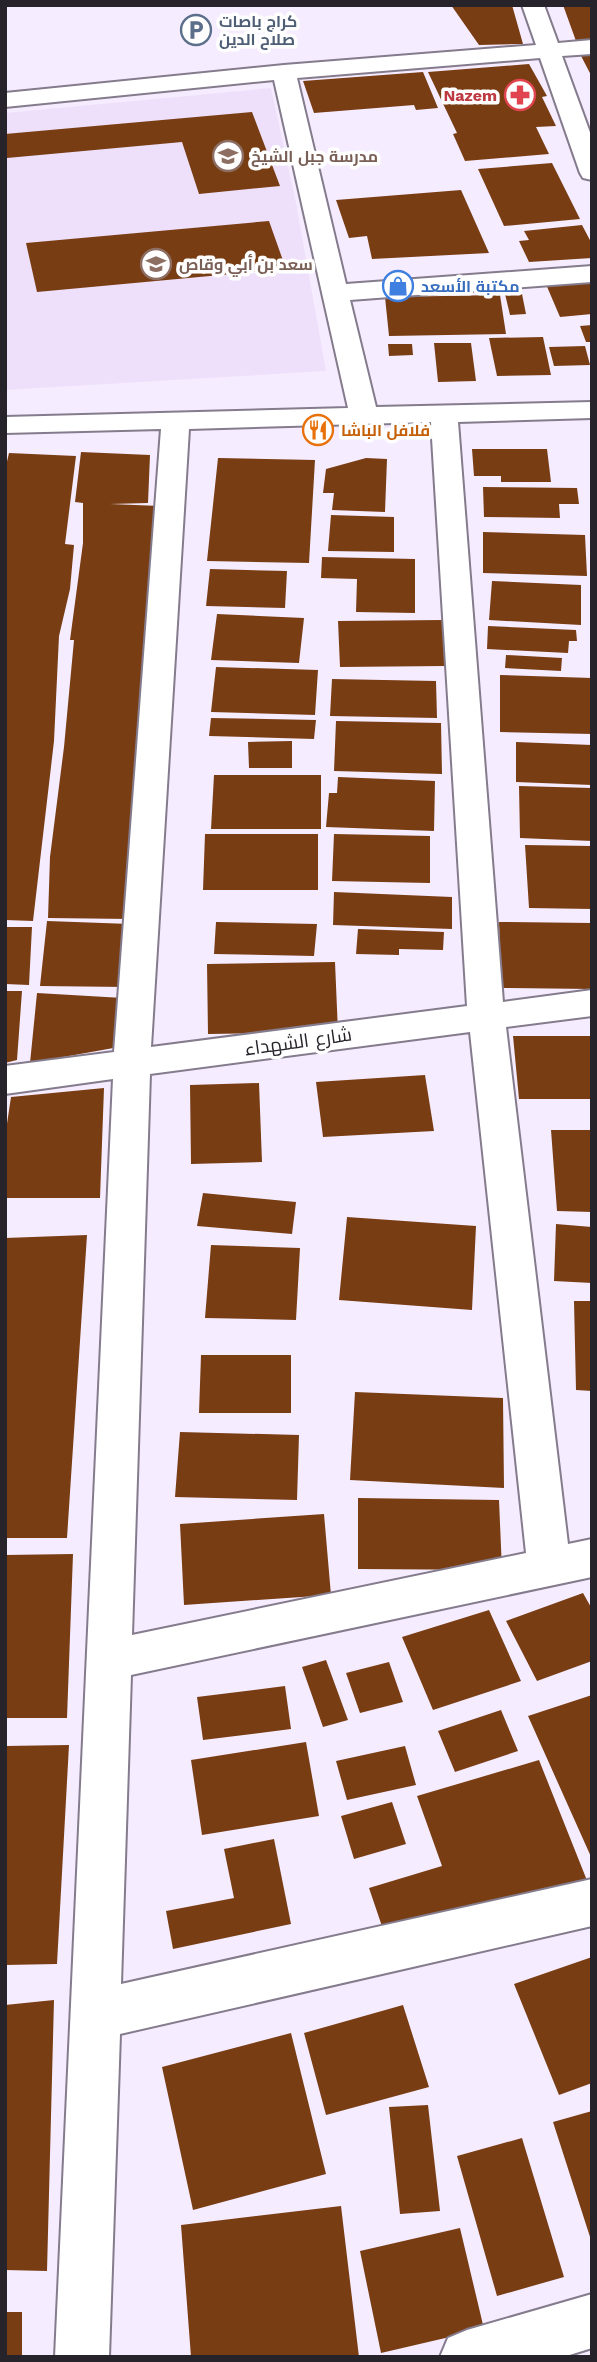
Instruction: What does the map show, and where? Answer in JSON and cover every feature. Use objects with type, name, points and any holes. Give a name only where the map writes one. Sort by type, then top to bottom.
[{"type":"street","points":[[533,5],[590,162]]},
{"type":"street","points":[[5,100],[284,72],[592,47]]},
{"type":"street","points":[[284,72],[364,416]]},
{"type":"street","points":[[336,293],[592,274]]},
{"type":"street","points":[[5,425],[592,410]]},
{"type":"street","points":[[444,414],[486,1015],[549,1567]]},
{"type":"street","points":[[82,2357],[132,1063],[176,421]]},
{"type":"street","name":"شارع الشهداء","points":[[5,1080],[592,1003]]},
{"type":"street","points":[[108,1660],[592,1558]]},
{"type":"street","points":[[94,2015],[592,1902]]},
{"type":"street","points":[[467,2357],[592,2321]]},
{"type":"shaded area","points":[[271,88],[296,203],[326,371],[5,390],[5,113]]},
{"type":"building","points":[[451,5],[512,5],[523,44],[479,45]]},
{"type":"building","points":[[563,5],[592,5],[592,40],[576,41]]},
{"type":"building","points":[[592,53],[592,77],[580,54]]},
{"type":"building","points":[[529,64],[547,96],[542,97],[556,126],[536,127],[549,154],[465,161],[453,134],[457,133],[428,72]]},
{"type":"building","points":[[423,72],[438,108],[416,110],[414,105],[314,113],[303,81]]},
{"type":"building","name":"مدرسة جبل الشيخ","points":[[252,112],[280,186],[199,194],[182,142],[7,158],[5,153],[5,134]]},
{"type":"building","points":[[552,163],[580,219],[504,226],[478,169]]},
{"type":"building","points":[[461,190],[489,253],[372,259],[367,236],[349,238],[336,200]]},
{"type":"building","points":[[269,221],[286,269],[37,292],[26,243]]},
{"type":"building","points":[[582,225],[592,244],[592,258],[529,262],[519,241],[529,240],[524,231]]},
{"type":"building","points":[[592,278],[592,314],[560,317],[545,282]]},
{"type":"building","points":[[505,294],[522,294],[526,314],[510,315]]},
{"type":"building","points":[[500,295],[506,334],[389,336],[385,297]]},
{"type":"building","points":[[592,325],[592,342],[586,342],[580,326]]},
{"type":"building","points":[[543,337],[551,375],[497,376],[489,338]]},
{"type":"building","points":[[434,343],[471,343],[476,381],[438,382]]},
{"type":"building","points":[[388,344],[412,344],[413,355],[389,356]]},
{"type":"building","points":[[585,346],[590,365],[554,366],[549,347]]},
{"type":"building","points":[[472,449],[547,449],[551,482],[501,482],[501,476],[474,476]]},
{"type":"building","points":[[81,452],[150,455],[148,503],[110,504],[160,506],[145,640],[146,696],[131,919],[48,918],[50,857],[74,640],[70,640],[83,543],[83,503],[75,502]]},
{"type":"building","points":[[9,453],[76,456],[65,544],[74,545],[70,589],[59,636],[54,741],[33,921],[5,920],[5,470]]},
{"type":"building","points":[[218,458],[315,460],[309,563],[207,561]]},
{"type":"building","points":[[366,458],[387,459],[385,512],[332,510],[334,493],[323,493],[326,469]]},
{"type":"building","points":[[483,487],[577,488],[579,504],[559,504],[560,518],[484,517]]},
{"type":"building","points":[[331,515],[394,517],[394,552],[328,551]]},
{"type":"building","points":[[483,532],[585,535],[587,576],[483,573]]},
{"type":"building","points":[[322,557],[415,559],[415,613],[356,612],[357,579],[321,578]]},
{"type":"building","points":[[210,569],[287,571],[285,608],[206,606]]},
{"type":"building","points":[[492,581],[581,585],[581,625],[489,620]]},
{"type":"building","points":[[217,614],[304,618],[299,663],[211,660]]},
{"type":"building","points":[[442,620],[445,666],[340,667],[338,621]]},
{"type":"building","points":[[488,626],[576,630],[577,641],[569,641],[568,653],[487,649]]},
{"type":"building","points":[[506,655],[562,658],[561,671],[505,668]]},
{"type":"building","points":[[216,667],[318,670],[315,715],[211,712]]},
{"type":"building","points":[[500,675],[592,678],[592,734],[500,732]]},
{"type":"building","points":[[332,679],[436,681],[437,718],[330,716]]},
{"type":"building","points":[[211,718],[316,720],[314,739],[209,736]]},
{"type":"building","points":[[336,721],[441,723],[442,774],[334,771]]},
{"type":"building","points":[[292,741],[292,768],[249,768],[248,742]]},
{"type":"building","points":[[516,742],[592,745],[592,785],[516,782]]},
{"type":"building","points":[[214,775],[321,775],[321,829],[211,829]]},
{"type":"building","points":[[338,777],[435,781],[434,831],[326,827],[329,793],[337,793]]},
{"type":"building","points":[[519,786],[592,788],[592,841],[520,838]]},
{"type":"building","points":[[205,834],[318,834],[318,890],[203,890]]},
{"type":"building","points":[[334,834],[430,836],[430,883],[332,881]]},
{"type":"building","points":[[525,845],[592,846],[592,909],[529,908]]},
{"type":"building","points":[[334,892],[452,897],[452,929],[333,925]]},
{"type":"building","points":[[47,921],[130,924],[126,987],[40,986]]},
{"type":"building","points":[[216,922],[317,924],[314,956],[214,954]]},
{"type":"building","points":[[499,922],[592,923],[592,989],[501,988]]},
{"type":"building","points":[[5,927],[32,927],[29,985],[5,984]]},
{"type":"building","points":[[358,929],[444,932],[443,950],[399,949],[399,955],[356,954]]},
{"type":"building","points":[[335,962],[338,1032],[208,1034],[207,964]]},
{"type":"building","points":[[5,991],[22,991],[17,1060],[5,1063]]},
{"type":"building","points":[[37,993],[123,998],[119,1047],[30,1063]]},
{"type":"building","points":[[513,1036],[592,1036],[592,1099],[519,1099]]},
{"type":"building","points":[[425,1075],[434,1131],[323,1137],[316,1082]]},
{"type":"building","points":[[259,1083],[262,1162],[191,1164],[190,1085]]},
{"type":"building","points":[[104,1088],[100,1198],[5,1198],[5,1137],[11,1097]]},
{"type":"building","points":[[551,1130],[592,1130],[592,1212],[557,1211]]},
{"type":"building","points":[[203,1193],[296,1202],[292,1234],[197,1226]]},
{"type":"building","points":[[347,1217],[476,1226],[472,1310],[339,1300]]},
{"type":"building","points":[[556,1224],[592,1227],[592,1283],[554,1281]]},
{"type":"building","points":[[87,1235],[67,1538],[5,1538],[5,1238]]},
{"type":"building","points":[[211,1245],[300,1248],[296,1320],[205,1318]]},
{"type":"building","points":[[574,1301],[592,1301],[592,1391],[576,1390]]},
{"type":"building","points":[[201,1355],[291,1355],[291,1413],[199,1413]]},
{"type":"building","points":[[355,1392],[503,1398],[504,1488],[350,1480]]},
{"type":"building","points":[[180,1432],[299,1435],[297,1500],[175,1497]]},
{"type":"building","points":[[358,1498],[499,1500],[502,1570],[358,1569]]},
{"type":"building","points":[[324,1514],[331,1595],[184,1605],[180,1524]]},
{"type":"building","points":[[73,1554],[67,1718],[5,1718],[5,1555]]},
{"type":"building","points":[[583,1593],[592,1609],[592,1661],[537,1681],[506,1621]]},
{"type":"building","points":[[489,1610],[521,1681],[433,1710],[402,1637]]},
{"type":"building","points":[[326,1660],[348,1720],[323,1727],[302,1667]]},
{"type":"building","points":[[389,1662],[403,1702],[360,1713],[346,1673]]},
{"type":"building","points":[[285,1686],[291,1729],[203,1740],[197,1697]]},
{"type":"building","points":[[592,1695],[592,1859],[528,1716]]},
{"type":"building","points":[[501,1710],[518,1751],[455,1772],[438,1731]]},
{"type":"building","points":[[306,1742],[319,1816],[202,1835],[191,1760]]},
{"type":"building","points":[[69,1745],[57,1964],[5,1965],[5,1746]]},
{"type":"building","points":[[405,1746],[416,1785],[347,1800],[336,1761]]},
{"type":"building","points":[[539,1760],[588,1883],[388,1944],[369,1888],[442,1866],[417,1796]]},
{"type":"building","points":[[392,1802],[406,1844],[354,1859],[341,1816]]},
{"type":"building","points":[[274,1839],[291,1924],[173,1949],[166,1911],[234,1898],[224,1849]]},
{"type":"building","points":[[592,1957],[592,2083],[559,2095],[514,1984]]},
{"type":"building","points":[[54,2000],[47,2271],[5,2270],[5,2005]]},
{"type":"building","points":[[403,2005],[429,2087],[326,2115],[304,2033]]},
{"type":"building","points":[[291,2033],[326,2174],[193,2210],[162,2067]]},
{"type":"building","points":[[428,2105],[440,2211],[400,2214],[389,2107]]},
{"type":"building","points":[[592,2111],[592,2240],[591,2240],[553,2122]]},
{"type":"building","points":[[522,2138],[564,2277],[497,2296],[457,2156]]},
{"type":"building","points":[[341,2206],[359,2357],[191,2357],[181,2225]]},
{"type":"building","points":[[460,2228],[484,2329],[381,2353],[360,2251]]},
{"type":"building","points":[[5,2312],[22,2312],[22,2357],[5,2357]]},
{"type":"place","name":"كراج باصات صلاح الدين","points":[[196,30]]},
{"type":"place","name":"Nazem","points":[[520,95]]},
{"type":"place","name":"مدرسة جبل الشيخ","points":[[228,156]]},
{"type":"place","name":"سعد بن أبي وقاص","points":[[156,264]]},
{"type":"place","name":"مكتبة الأسعد","points":[[398,286]]},
{"type":"place","name":"فلافل الباشا","points":[[318,430]]}]
